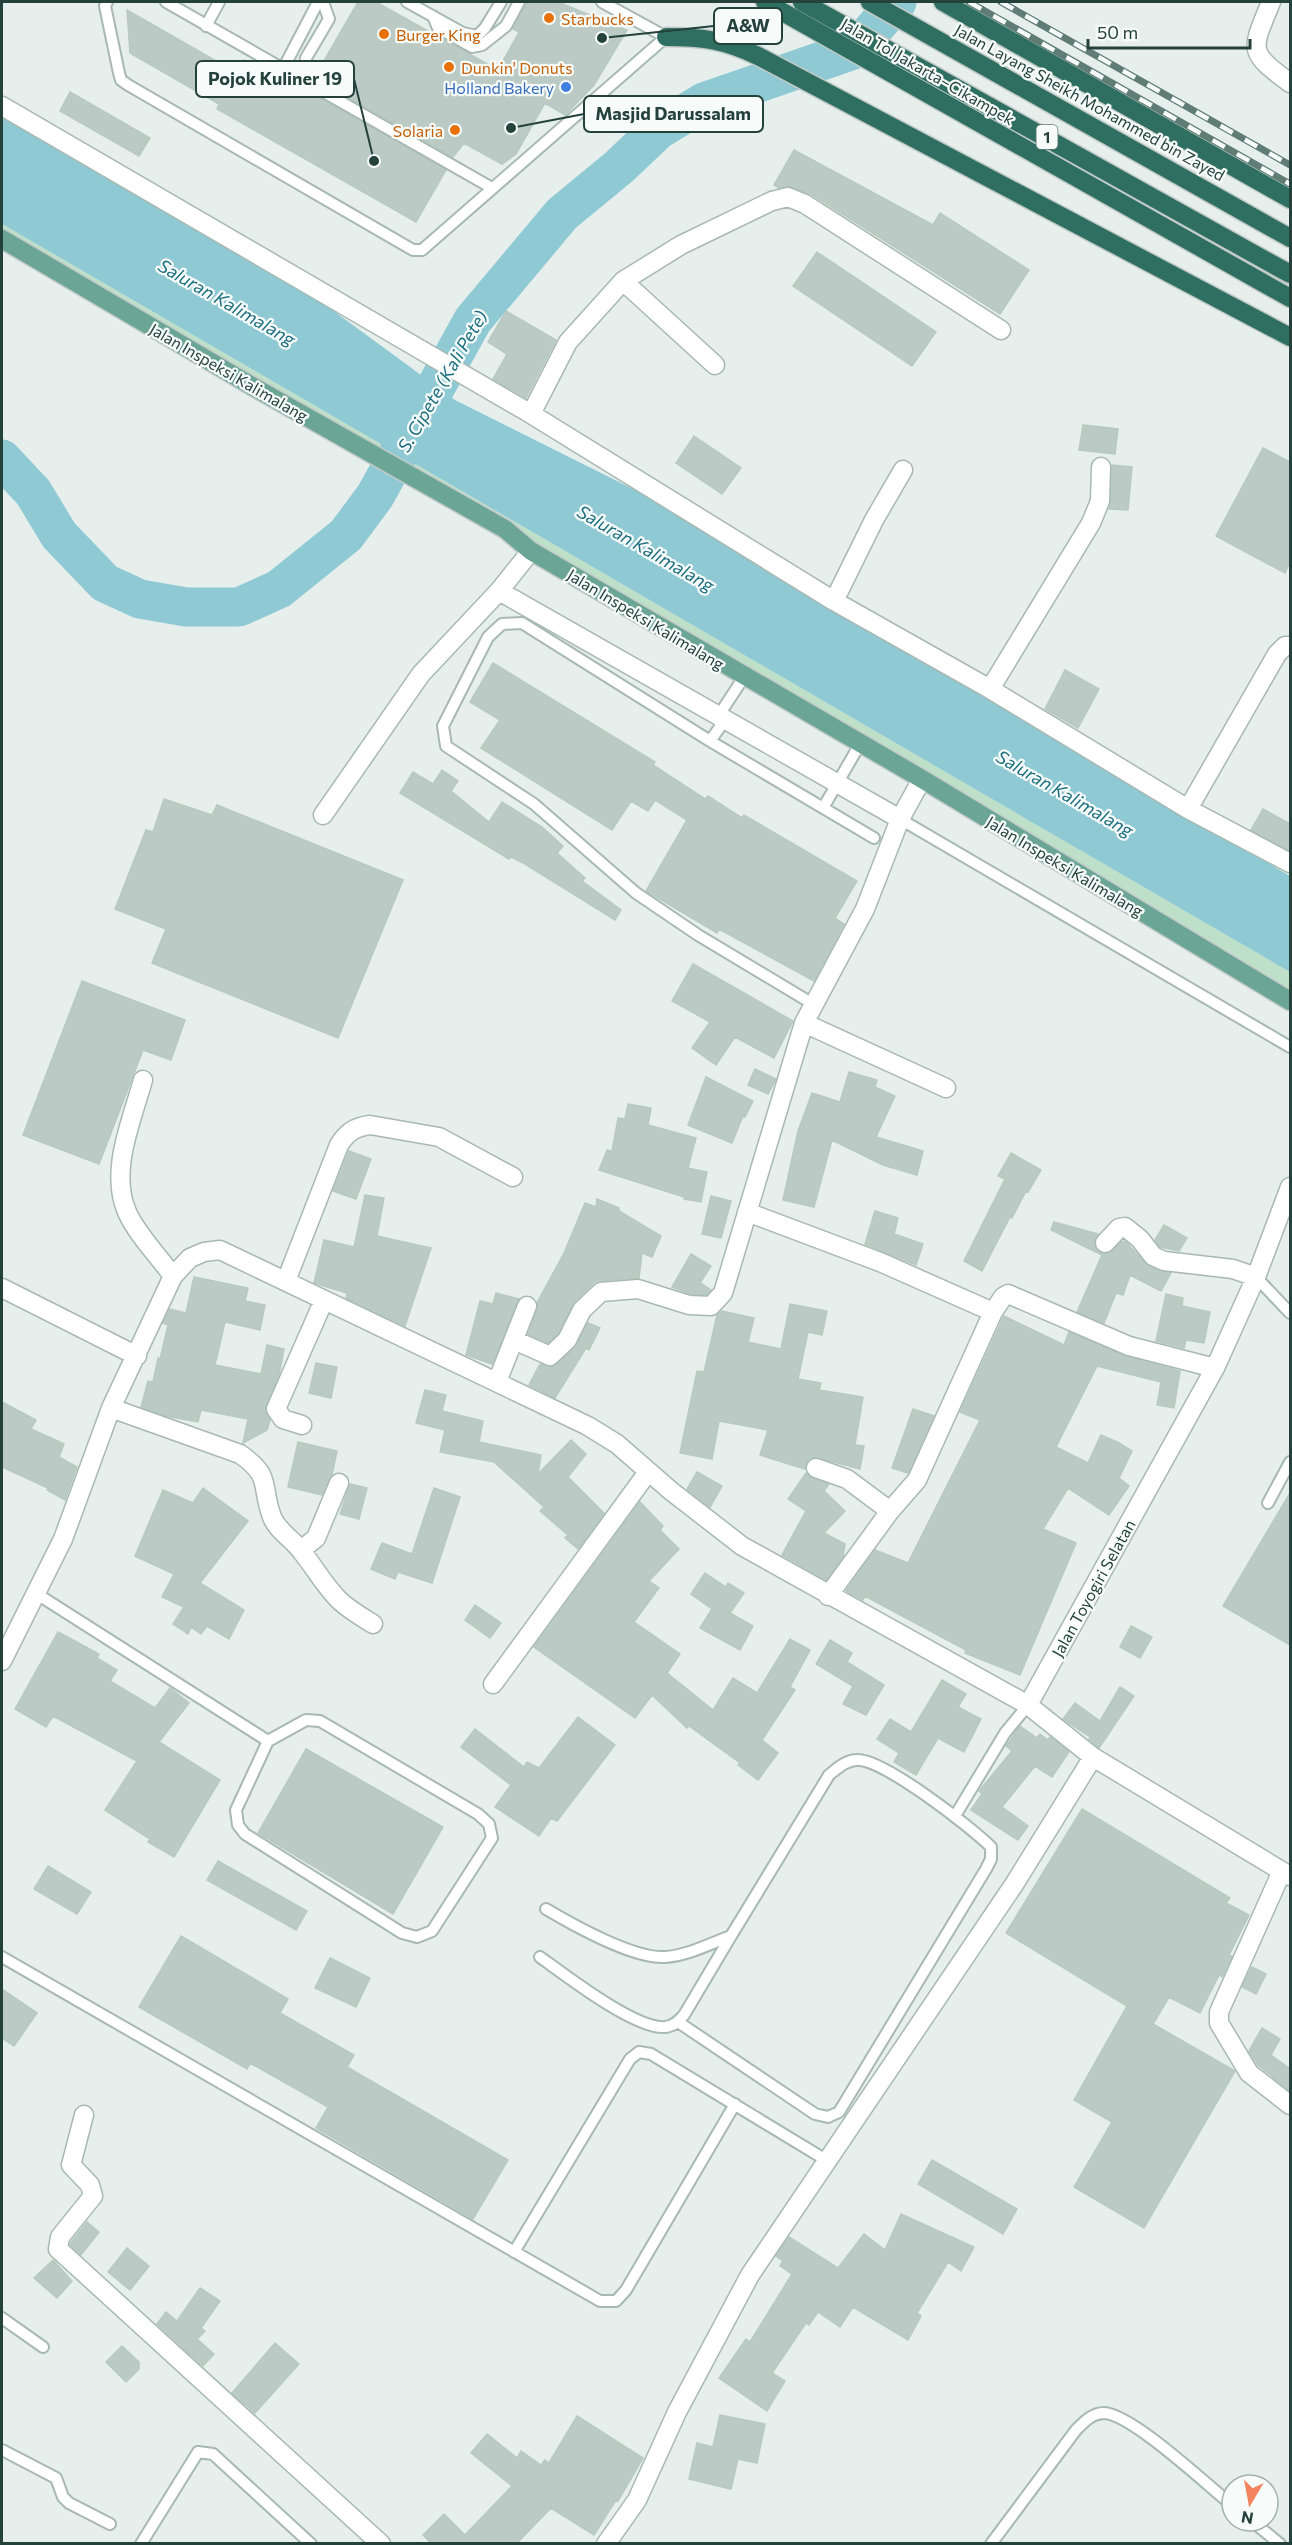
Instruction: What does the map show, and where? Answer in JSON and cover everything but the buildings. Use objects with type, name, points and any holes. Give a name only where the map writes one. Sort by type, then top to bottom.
[{"type":"highway","name":"Jalan Tol Jakarta–Cikampek","points":[[765,2],[1290,298]]},
{"type":"highway","name":"1","points":[[802,2],[1290,274]]},
{"type":"highway","name":"Jalan Layang Sheikh Mohammed bin Zayed","points":[[870,2],[1290,238]]},
{"type":"highway","points":[[943,2],[1290,199]]},
{"type":"highway","points":[[666,37],[703,37],[730,43],[758,56],[1290,338]]},
{"type":"main road","name":"Jalan Inspeksi Kalimalang","points":[[2,238],[252,386],[505,529],[531,550],[744,677],[922,779],[1290,1001]]},
{"type":"street","points":[[1271,2],[1259,31],[1257,52],[1261,62],[1290,83]]},
{"type":"street","points":[[2,106],[424,354],[531,414],[834,601],[990,689],[1188,809],[1290,863]]},
{"type":"street","points":[[531,414],[568,342],[623,281],[681,245],[772,201],[788,197],[805,204],[1001,330]]},
{"type":"street","points":[[623,281],[716,365]]},
{"type":"street","points":[[990,689],[1091,523],[1100,501],[1101,466]]},
{"type":"street","points":[[834,601],[874,520],[903,470]]},
{"type":"street","points":[[323,815],[421,674],[499,591],[531,550]]},
{"type":"street","points":[[499,591],[900,819]]},
{"type":"street","points":[[1188,809],[1277,654],[1285,646],[1290,645]]},
{"type":"street","points":[[513,1340],[550,1356],[567,1340],[582,1310],[601,1292],[638,1289],[689,1305],[711,1306],[723,1293],[804,1023],[865,909],[900,819],[922,779]]},
{"type":"street","points":[[804,1023],[946,1088]]},
{"type":"street","points":[[143,1080],[122,1158],[122,1185],[127,1211],[172,1276]]},
{"type":"street","points":[[286,1281],[339,1145],[349,1132],[359,1126],[370,1125],[439,1137],[513,1177]]},
{"type":"street","name":"Jalan Toyogiri Selatan","points":[[1028,1705],[1215,1368],[1256,1277],[1290,1187]]},
{"type":"street","points":[[747,1212],[880,1262],[993,1312]]},
{"type":"street","points":[[1105,1243],[1119,1228],[1125,1227],[1140,1239],[1153,1256],[1164,1261],[1233,1269],[1256,1277]]},
{"type":"street","points":[[2,1661],[63,1539],[111,1408],[172,1276],[190,1258],[204,1252],[220,1250],[588,1426],[617,1444],[648,1472],[742,1546],[828,1596],[1028,1705],[1093,1757],[1286,1874],[1219,2012],[1219,2023],[1249,2073],[1290,2105]]},
{"type":"street","points":[[2,1288],[137,1356]]},
{"type":"street","points":[[828,1596],[890,1511],[917,1480],[993,1312],[1003,1297],[1011,1295],[1129,1346],[1215,1368]]},
{"type":"street","points":[[302,1425],[283,1419],[276,1409],[324,1300]]},
{"type":"street","points":[[497,1382],[527,1306]]},
{"type":"street","points":[[111,1408],[240,1454],[255,1464],[263,1475],[272,1517],[282,1532],[301,1550],[319,1578],[340,1602],[373,1624]]},
{"type":"street","points":[[816,1468],[847,1479],[890,1511]]},
{"type":"street","points":[[493,1684],[648,1472]]},
{"type":"street","points":[[301,1550],[316,1538],[339,1483]]},
{"type":"street","points":[[606,2544],[637,2500],[677,2412],[750,2275],[1015,1883],[1093,1757]]},
{"type":"street","points":[[84,2115],[71,2165],[90,2185],[93,2196],[60,2236],[58,2248],[381,2544]]},
{"type":"lane","points":[[166,2],[492,188]]},
{"type":"lane","points":[[206,26],[219,2]]},
{"type":"lane","points":[[283,69],[318,2]]},
{"type":"lane","points":[[323,2],[329,19],[306,58],[305,65],[324,93]]},
{"type":"lane","points":[[407,2],[463,33],[477,36],[485,28],[501,2]]},
{"type":"lane","points":[[432,16],[438,28],[472,47],[482,45],[506,26],[519,2]]},
{"type":"lane","points":[[102,3],[121,80],[128,86],[405,247],[422,250],[666,37],[602,2]]},
{"type":"lane","points":[[813,1004],[698,935],[636,893],[534,804],[446,746],[443,726],[488,638],[502,624],[522,623],[710,741],[874,838]]},
{"type":"lane","points":[[710,741],[720,727],[720,715],[744,677]]},
{"type":"lane","points":[[823,808],[860,744]]},
{"type":"lane","points":[[900,819],[1290,1047]]},
{"type":"lane","points":[[1256,1277],[1290,1313]]},
{"type":"lane","points":[[1268,1503],[1290,1462]]},
{"type":"lane","points":[[37,1594],[267,1742]]},
{"type":"lane","points":[[955,1816],[1005,1733],[1028,1705]]},
{"type":"lane","points":[[306,1720],[320,1721],[478,1814],[489,1824],[492,1838],[432,1931],[417,1937],[402,1933],[245,1834],[238,1826],[236,1810],[267,1742],[306,1720]]},
{"type":"lane","points":[[540,1957],[615,2009],[651,2024],[665,2027],[678,2022],[829,1774],[848,1761],[859,1759],[875,1764],[955,1816],[991,1847],[991,1859],[839,2112],[828,2117],[815,2115],[678,2022]]},
{"type":"lane","points":[[546,1909],[574,1926],[643,1955],[665,1957],[731,1936]]},
{"type":"lane","points":[[2,1957],[600,2301],[616,2301],[626,2290],[735,2104]]},
{"type":"lane","points":[[514,2252],[630,2059],[639,2052],[651,2054],[826,2160]]},
{"type":"lane","points":[[2,2318],[43,2347]]},
{"type":"lane","points":[[991,2544],[1076,2430],[1088,2418],[1103,2413],[1128,2421],[1220,2495]]},
{"type":"lane","points":[[2,2450],[56,2478],[63,2497],[69,2503],[110,2524]]},
{"type":"lane","points":[[141,2544],[198,2452],[213,2454],[311,2544]]},
{"type":"lane","points":[[1267,2533],[1280,2544]]},
{"type":"green space","points":[[2,224],[1290,972],[1290,1001],[2,239]]},
{"type":"water","name":"Saluran Kalimalang","points":[[2,117],[316,298],[455,400],[657,501],[1290,876],[1290,972],[2,224]]},
{"type":"waterway","name":"S. Cipete (Kali Pete)","points":[[2,459],[33,492],[59,535],[105,583],[140,599],[186,607],[239,607],[279,589],[346,535],[375,496],[473,320],[562,214],[619,167],[658,130],[704,102],[856,49],[897,2]]},
{"type":"railway","points":[[969,2],[1290,184]]},
{"type":"railway","points":[[1001,2],[1290,165]]},
{"type":"place","name":"Starbucks","points":[[549,18]]},
{"type":"place","name":"Burger King","points":[[384,34]]},
{"type":"place","name":"A&W","points":[[602,38]]},
{"type":"place","name":"Dunkin' Donuts","points":[[449,67]]},
{"type":"place","name":"Holland Bakery","points":[[566,87]]},
{"type":"place","name":"Masjid Darussalam","points":[[511,128]]},
{"type":"place","name":"Solaria","points":[[455,130]]},
{"type":"place","name":"Pojok Kuliner 19","points":[[374,161]]}]
